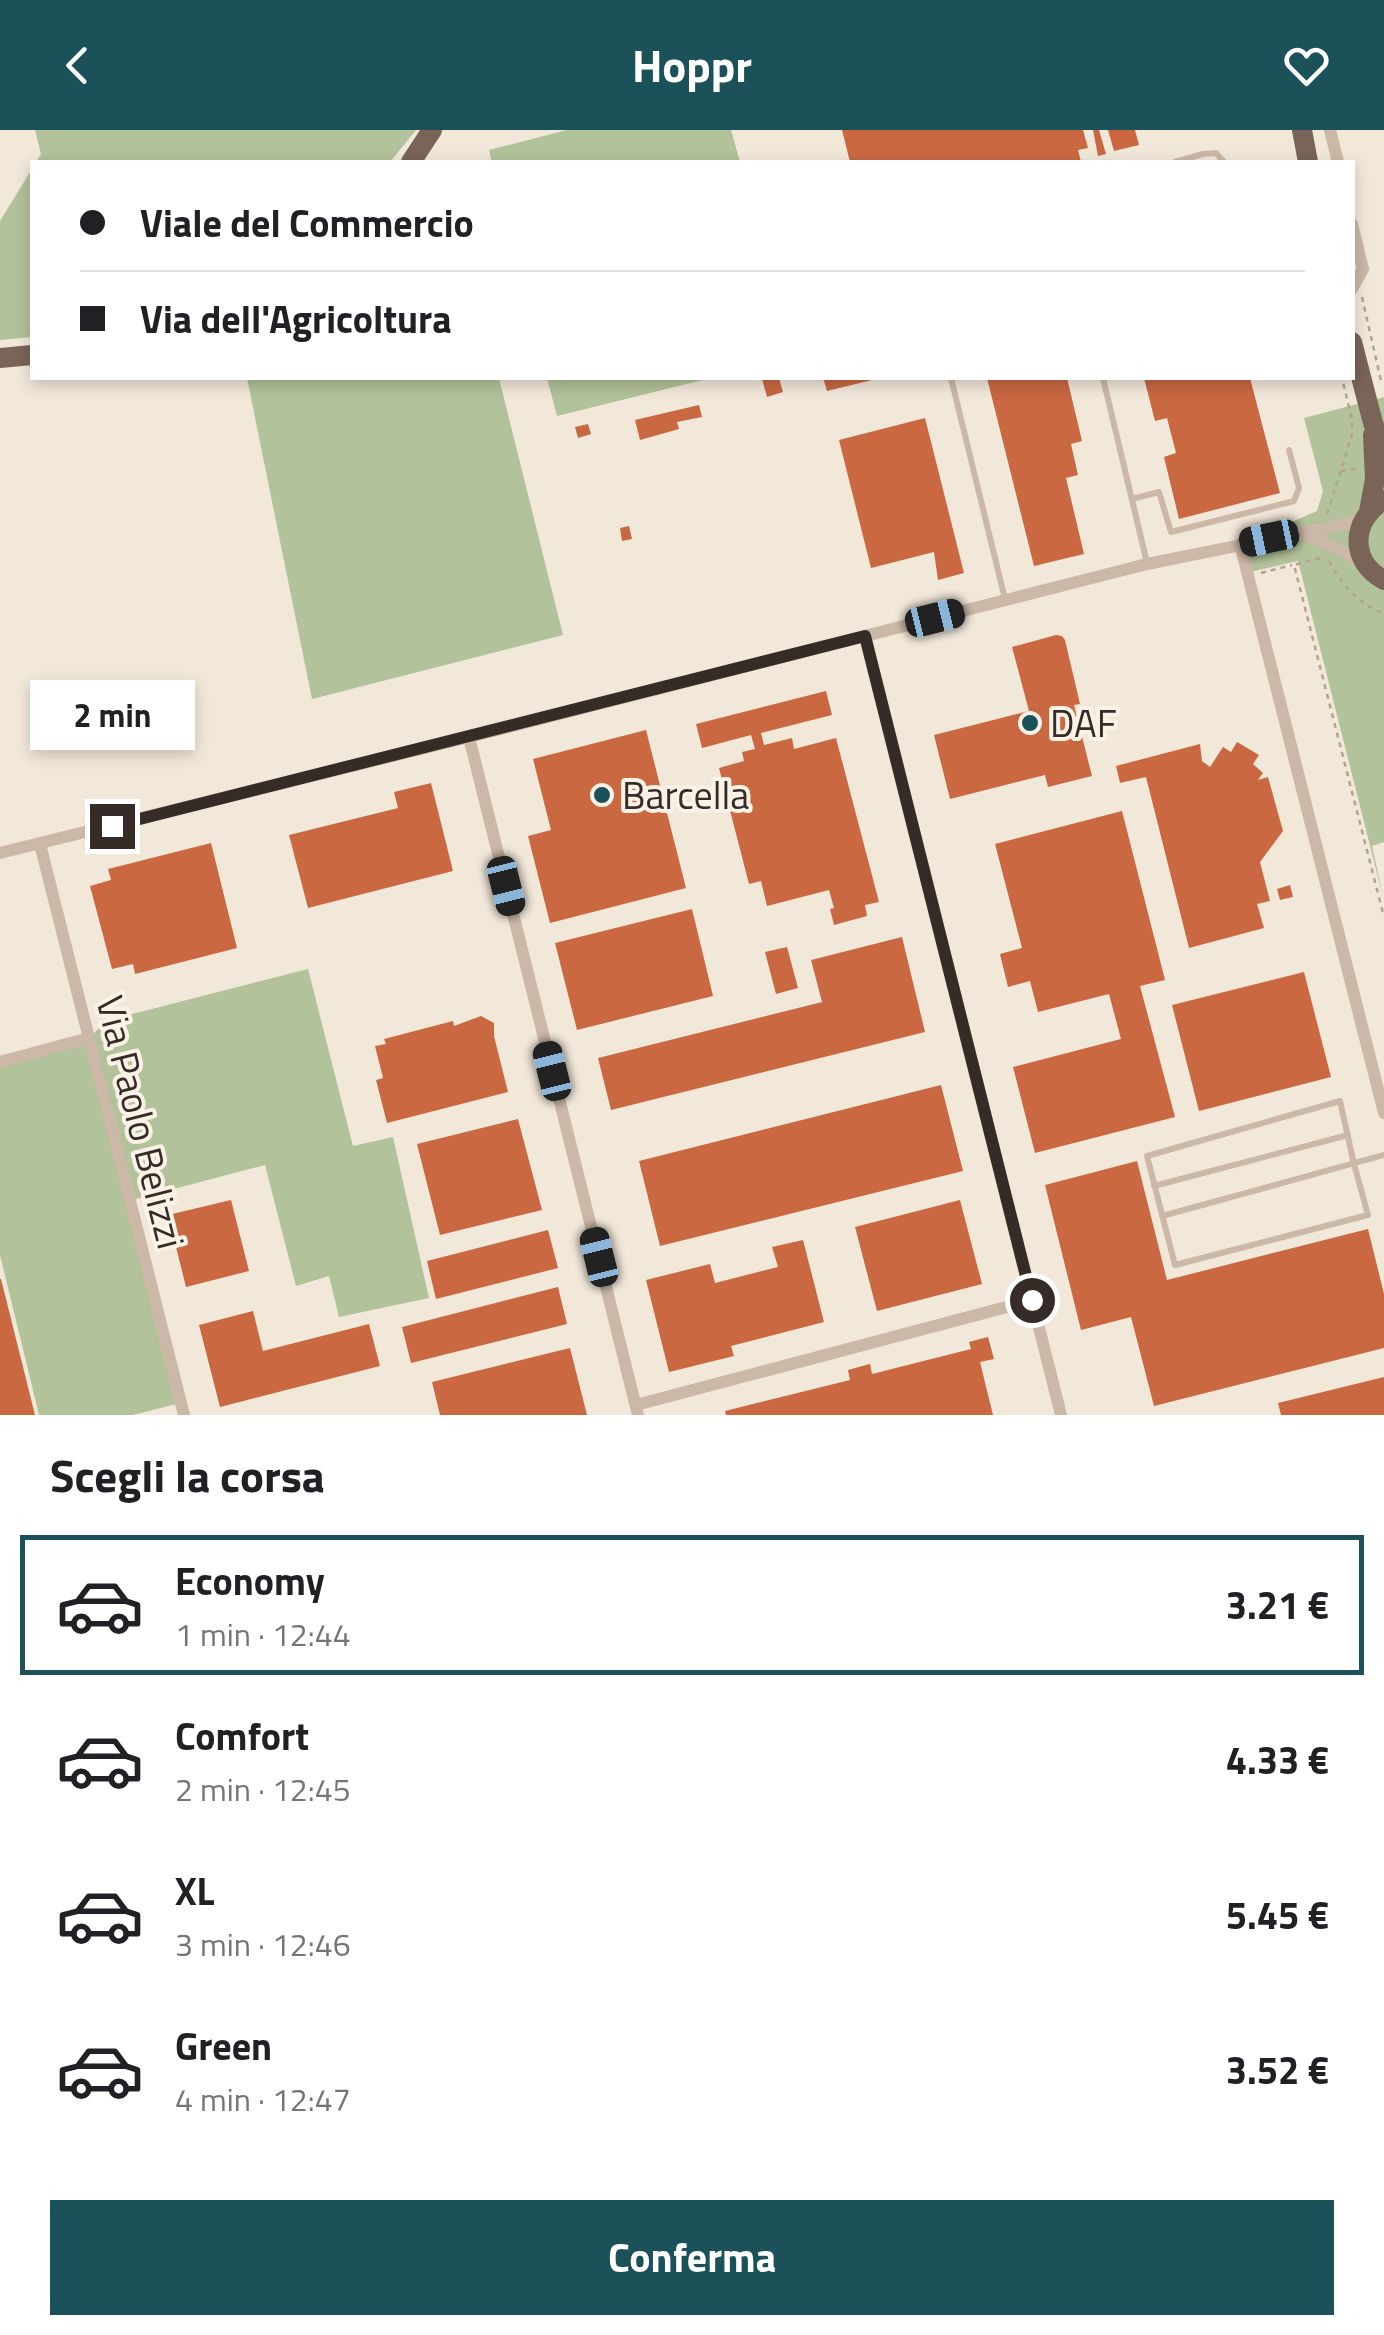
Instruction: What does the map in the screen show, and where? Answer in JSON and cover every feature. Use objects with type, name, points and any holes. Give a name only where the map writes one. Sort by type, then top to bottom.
[{"type":"main road","points":[[411,160],[432,130]]},
{"type":"main road","points":[[1300,130],[1307,160]]},
{"type":"main road","points":[[1355,354],[1372,422],[1384,450]]},
{"type":"main road","points":[[0,358],[30,355]]},
{"type":"main road","points":[[1372,422],[1372,510],[1359,530],[1358,543],[1361,556],[1376,574]]},
{"type":"street","points":[[1330,130],[1338,160]]},
{"type":"street","points":[[1355,236],[1363,268],[1355,284]]},
{"type":"street","points":[[0,853],[1147,564],[1327,527],[1372,510]]},
{"type":"street","points":[[1298,532],[1345,552],[1376,574]]},
{"type":"street","points":[[1240,544],[1384,1113]]},
{"type":"street","points":[[865,636],[1062,1415]]},
{"type":"street","points":[[469,737],[637,1410],[1032,1300]]},
{"type":"street","name":"Via Paolo Belizzi","points":[[40,844],[184,1415]]},
{"type":"street","points":[[0,1062],[89,1038]]},
{"type":"lane","points":[[1182,160],[1216,153],[1222,160]]},
{"type":"lane","points":[[951,380],[1006,600]]},
{"type":"lane","points":[[1104,380],[1147,564]]},
{"type":"lane","points":[[1132,498],[1160,492],[1171,532],[1294,500],[1299,488],[1289,450]]},
{"type":"lane","points":[[1340,1101],[1354,1164],[1368,1215],[1175,1265],[1146,1156],[1340,1101]]},
{"type":"lane","points":[[1154,1186],[1348,1136]]},
{"type":"lane","points":[[1162,1216],[1384,1155]]},
{"type":"path","points":[[1363,268],[1362,303],[1384,392]]},
{"type":"path","points":[[1327,527],[1326,516],[1352,435],[1342,380]]},
{"type":"path","points":[[1248,576],[1327,556],[1356,599],[1384,614]]},
{"type":"path","points":[[1294,565],[1384,917]]},
{"type":"green space","points":[[35,130],[416,130],[392,160],[37,160],[41,154]]},
{"type":"green space","points":[[567,130],[731,130],[739,160],[492,160],[489,150]]},
{"type":"green space","points":[[30,172],[30,337],[0,340],[0,221]]},
{"type":"green space","points":[[247,380],[499,380],[563,635],[312,699]]},
{"type":"green space","points":[[548,380],[703,380],[557,416]]},
{"type":"green space","points":[[1384,397],[1384,842],[1372,846],[1384,901],[1298,561],[1250,572],[1240,544],[1317,511],[1323,491],[1304,418]]},
{"type":"green space","points":[[308,969],[353,1146],[393,1137],[429,1298],[339,1317],[329,1276],[296,1286],[265,1165],[132,1200],[180,1403],[133,1415],[39,1415],[0,1255],[0,1062],[89,1039],[105,1021]]},
{"type":"building","points":[[842,130],[1083,130],[1088,148],[1078,150],[1080,160],[850,160]]},
{"type":"building","points":[[1093,130],[1099,130],[1106,154],[1098,156]]},
{"type":"building","points":[[1108,130],[1135,130],[1139,145],[1114,151]]},
{"type":"building","points":[[762,380],[780,380],[783,392],[767,397]]},
{"type":"building","points":[[824,380],[872,380],[827,391]]},
{"type":"building","points":[[988,380],[1067,380],[1082,441],[1071,444],[1078,475],[1066,478],[1084,554],[1034,566]]},
{"type":"building","points":[[1145,380],[1251,380],[1280,493],[1179,519],[1164,457],[1176,453],[1167,418],[1155,421]]},
{"type":"building","points":[[699,405],[702,417],[677,422],[679,429],[640,440],[635,420]]},
{"type":"building","points":[[925,418],[964,573],[938,580],[934,552],[871,568],[839,440]]},
{"type":"building","points":[[588,424],[591,434],[578,438],[575,427]]},
{"type":"building","points":[[629,526],[632,539],[622,541],[620,528]]},
{"type":"building","name":"DAF","points":[[1056,635],[1065,640],[1080,704],[1074,705],[1092,776],[1048,787],[1045,775],[950,799],[934,735],[1029,711],[1012,647]]},
{"type":"building","points":[[826,691],[832,715],[761,733],[764,745],[792,738],[794,749],[836,738],[879,902],[865,905],[867,916],[834,925],[829,890],[767,906],[761,881],[749,884],[719,768],[744,761],[742,752],[755,749],[751,735],[702,748],[696,724]]},
{"type":"building","name":"Barcella","points":[[646,730],[686,888],[550,923],[528,836],[551,830],[533,759]]},
{"type":"building","points":[[1237,742],[1259,755],[1253,764],[1263,773],[1258,780],[1268,777],[1283,831],[1260,862],[1270,901],[1257,904],[1264,928],[1189,948],[1146,777],[1120,783],[1116,766],[1200,744],[1202,761],[1210,767],[1223,747],[1231,752]]},
{"type":"building","points":[[431,783],[453,871],[308,908],[289,835],[398,808],[394,792]]},
{"type":"building","points":[[1122,811],[1165,980],[1140,986],[1175,1117],[1035,1153],[1013,1067],[1121,1039],[1109,994],[1038,1012],[1030,981],[1008,987],[1000,954],[1022,948],[995,844]]},
{"type":"building","points":[[211,843],[237,948],[135,974],[133,964],[112,969],[90,886],[111,880],[108,869]]},
{"type":"building","points":[[1290,885],[1293,897],[1280,900],[1277,889]]},
{"type":"building","points":[[692,909],[713,996],[577,1030],[555,943]]},
{"type":"building","points":[[902,937],[925,1032],[611,1110],[598,1058],[822,1002],[811,960]]},
{"type":"building","points":[[787,947],[798,988],[776,994],[765,952]]},
{"type":"building","points":[[1304,972],[1331,1077],[1199,1111],[1172,1005]]},
{"type":"building","points":[[481,1016],[494,1023],[508,1092],[387,1123],[376,1080],[383,1078],[375,1046],[386,1044],[384,1039],[453,1021],[454,1026]]},
{"type":"building","points":[[941,1085],[963,1171],[660,1246],[639,1161]]},
{"type":"building","points":[[518,1119],[542,1210],[440,1235],[417,1144]]},
{"type":"building","points":[[1137,1161],[1167,1280],[1368,1229],[1384,1294],[1384,1348],[1154,1406],[1131,1317],[1081,1330],[1045,1185]]},
{"type":"building","points":[[231,1200],[249,1271],[186,1287],[168,1215]]},
{"type":"building","points":[[960,1200],[982,1284],[877,1311],[855,1227]]},
{"type":"building","points":[[548,1230],[558,1268],[436,1299],[427,1261]]},
{"type":"building","points":[[803,1240],[824,1322],[731,1346],[734,1356],[669,1372],[646,1280],[710,1264],[715,1283],[778,1267],[772,1247]]},
{"type":"building","points":[[1,1279],[35,1415],[0,1415]]},
{"type":"building","points":[[558,1287],[567,1324],[411,1363],[402,1327]]},
{"type":"building","points":[[253,1311],[263,1351],[369,1324],[380,1366],[220,1407],[199,1325]]},
{"type":"building","points":[[988,1337],[994,1359],[980,1362],[993,1415],[726,1415],[725,1411],[850,1380],[848,1370],[870,1364],[872,1374],[971,1349],[969,1342]]},
{"type":"building","points":[[570,1348],[587,1415],[440,1415],[432,1382]]},
{"type":"building","points":[[1384,1377],[1384,1415],[1281,1415],[1278,1403]]},
{"type":"place","name":"DAF","points":[[1030,723]]},
{"type":"place","name":"Barcella","points":[[602,795]]},
{"type":"route","points":[[112,826],[865,636],[1032,1300]]}]
